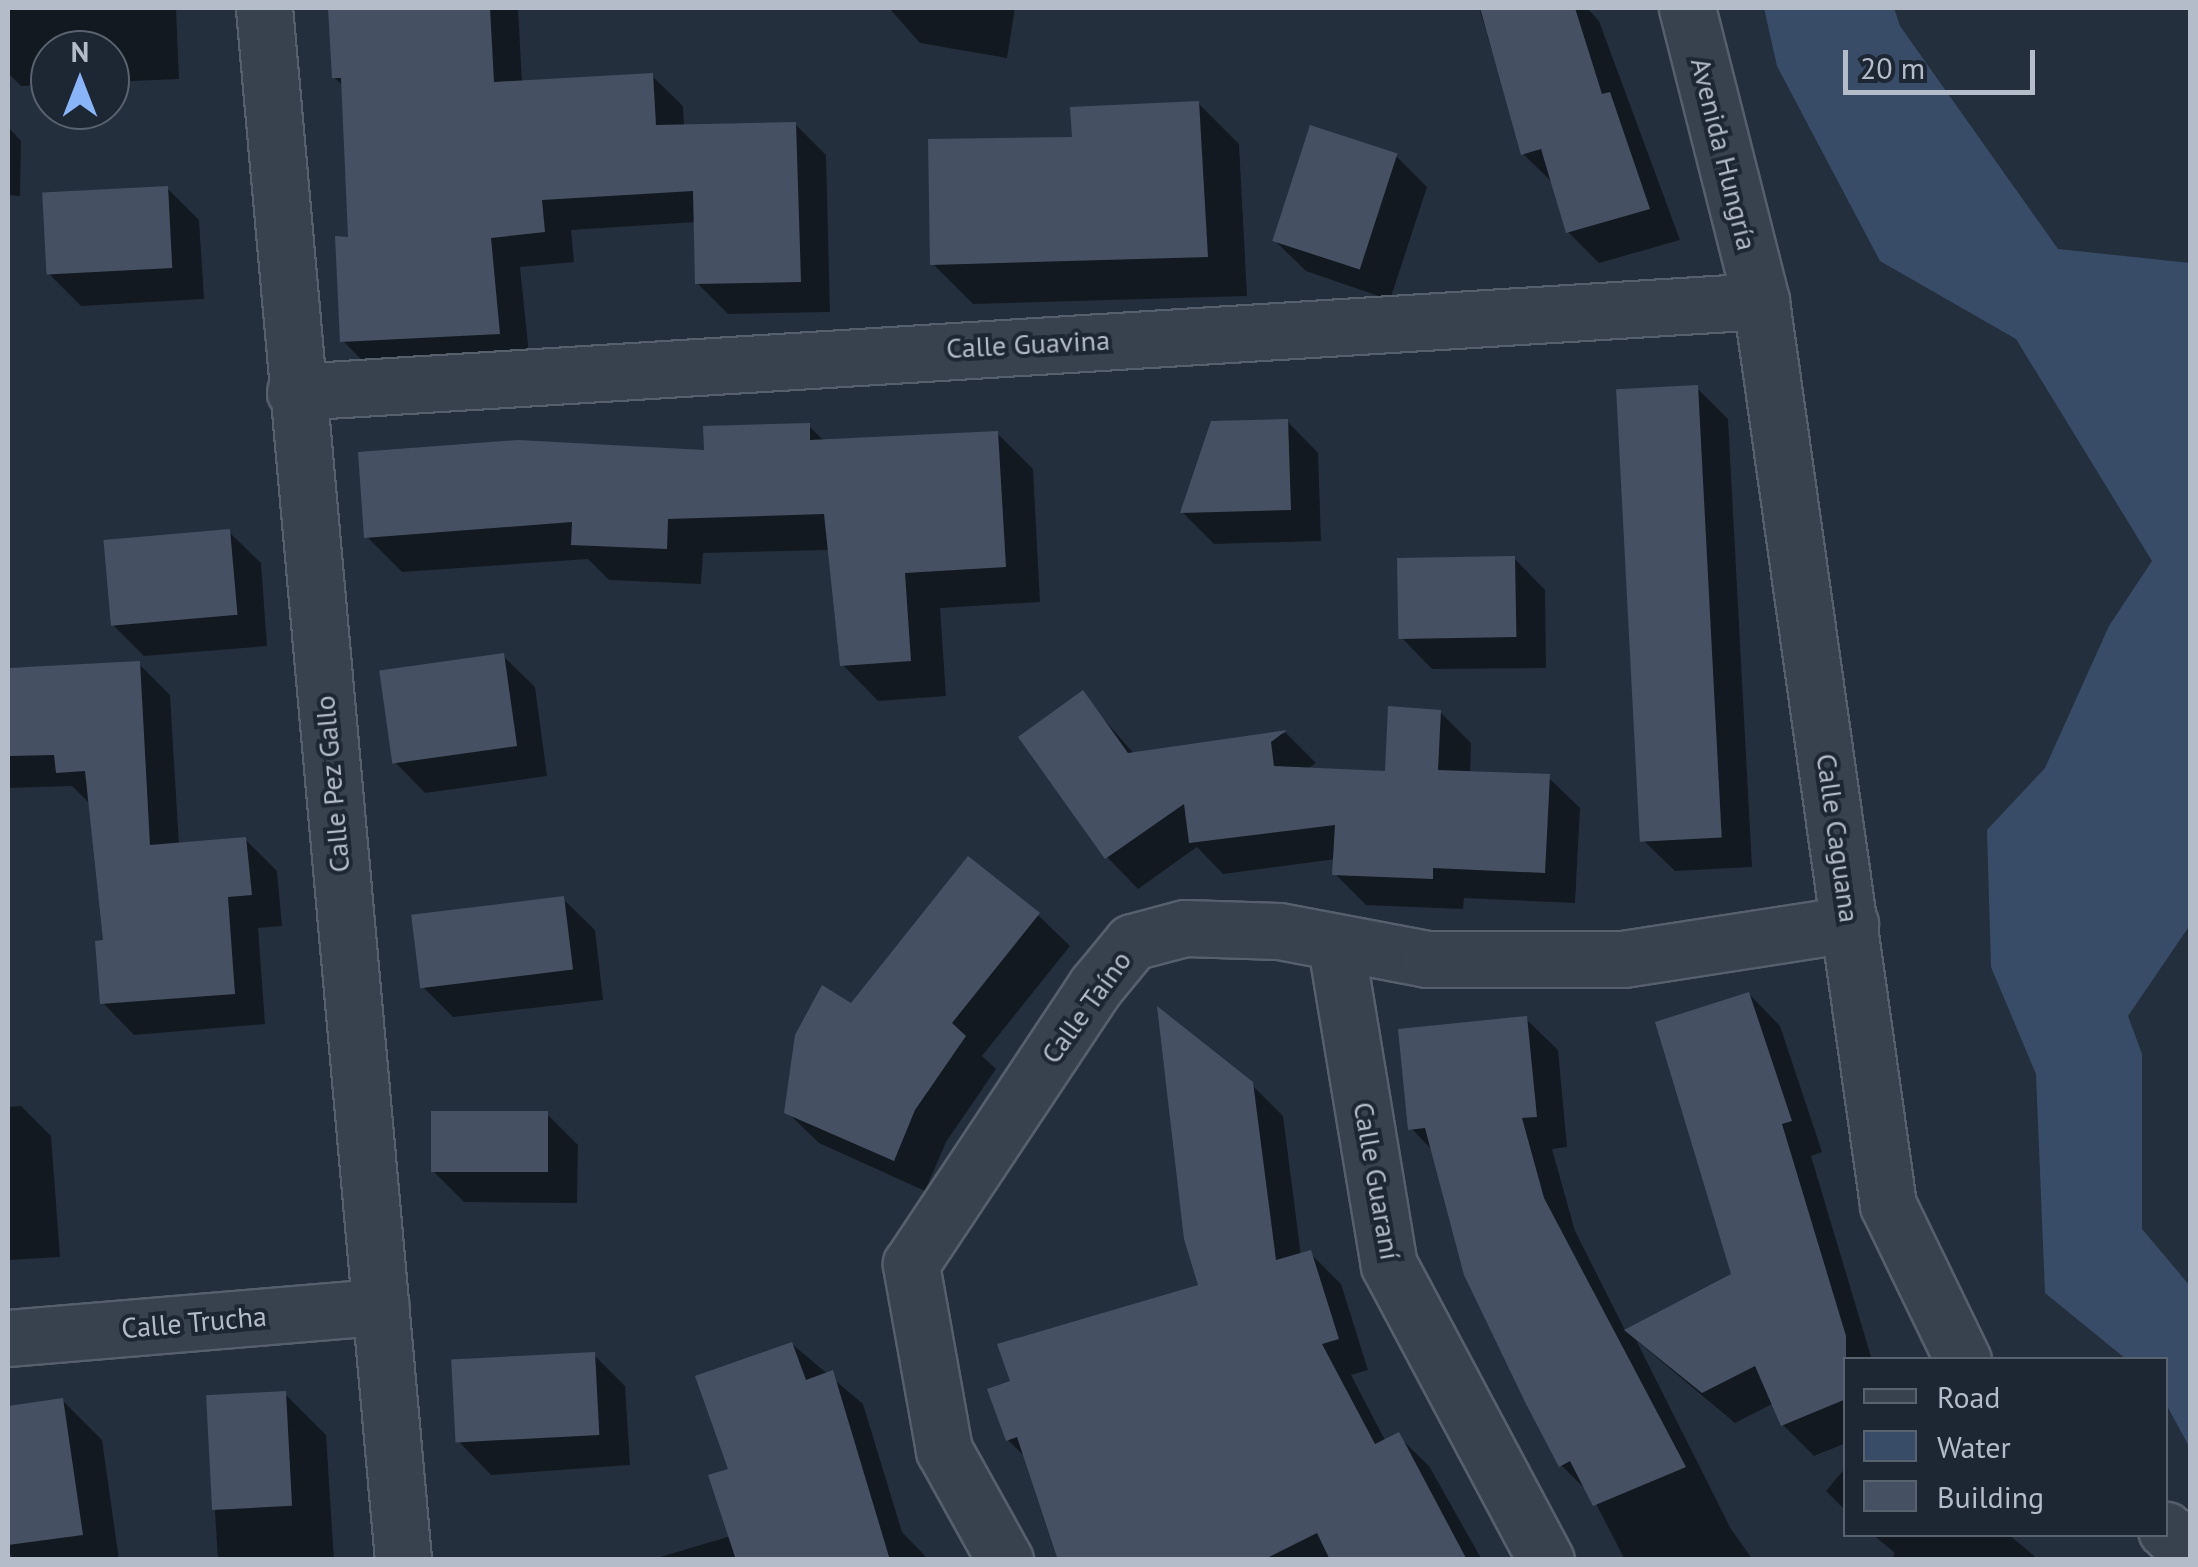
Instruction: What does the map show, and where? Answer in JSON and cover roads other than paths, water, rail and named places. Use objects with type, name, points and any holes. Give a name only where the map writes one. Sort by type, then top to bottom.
[{"type":"street","name":"Calle Pez Gallo","points":[[264,8],[295,392],[404,1560]]},
{"type":"street","name":"Avenida Hungría","points":[[1686,8],[1760,301]]},
{"type":"street","name":"Calle Guavina","points":[[295,392],[1760,301]]},
{"type":"street","name":"Calle Caguana","points":[[1760,301],[1888,1205],[1962,1357]]},
{"type":"street","name":"Calle Taíno","points":[[1004,1560],[944,1450],[911,1264],[1095,988],[1132,942],[1185,928],[1278,931],[1336,946],[1427,959],[1622,959],[1850,924]]},
{"type":"street","name":"Calle Guaraní","points":[[1336,946],[1389,1265],[1546,1560]]},
{"type":"street","name":"Calle Trucha","points":[[8,1338],[382,1306]]},
{"type":"street","points":[[2168,1532],[2190,1551]]},
{"type":"water","points":[[1764,8],[1894,8],[1900,26],[2058,249],[2190,263],[2190,925],[2128,1016],[2142,1054],[2142,1229],[2190,1286],[2190,1448],[2168,1408],[2168,1357],[2124,1357],[2045,1293],[2036,1074],[1991,967],[1987,830],[2045,768],[2109,626],[2152,561],[2016,339],[1880,261],[1777,66]]}]
